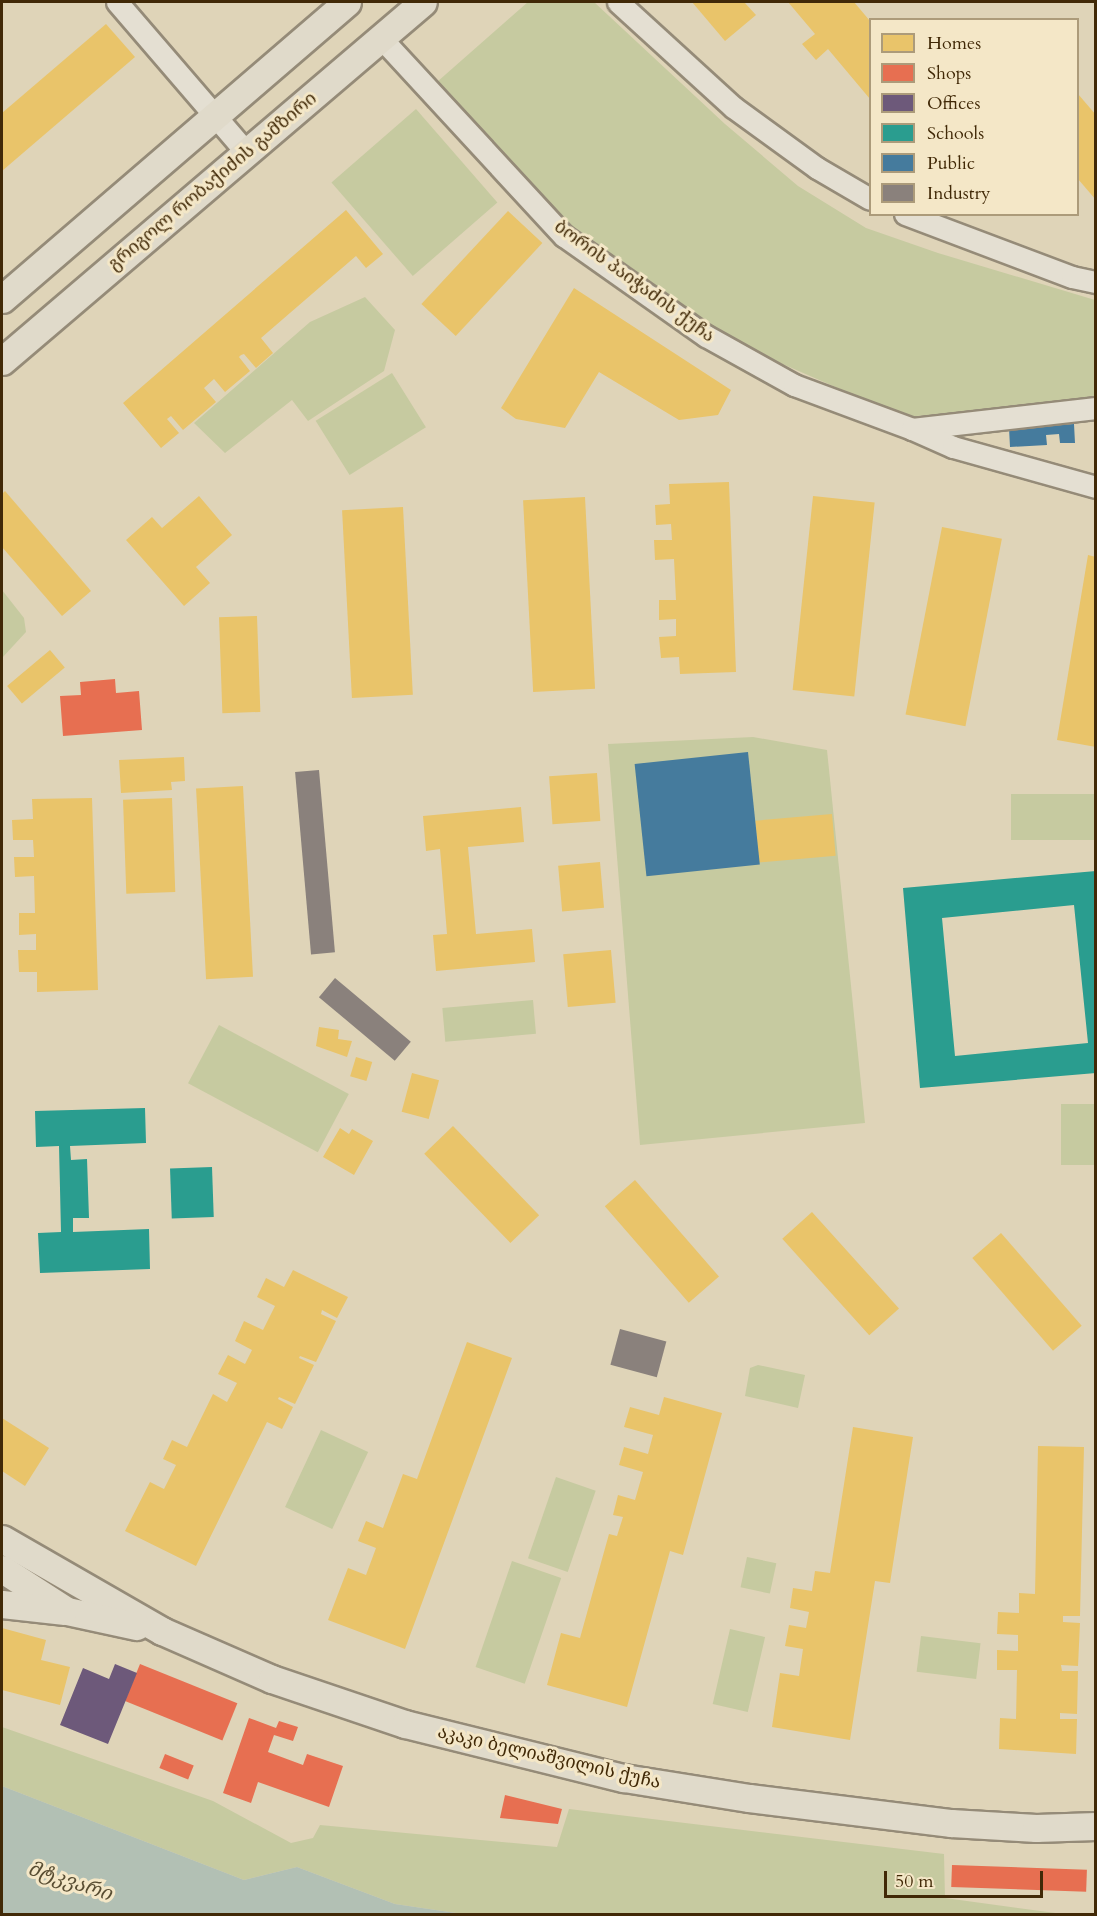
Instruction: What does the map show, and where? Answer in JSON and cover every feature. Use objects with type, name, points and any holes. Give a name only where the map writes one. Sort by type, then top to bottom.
[{"type":"main road","points":[[2,299],[347,2]]},
{"type":"main road","name":"გრიგოლ რობაქიძის გამზირი","points":[[2,361],[423,2]]},
{"type":"main road","name":"აკაკი ბელიაშვილის ქუჩა","points":[[2,1539],[162,1631],[272,1679],[405,1724],[624,1778],[749,1798],[951,1823],[1036,1828],[1095,1826]]},
{"type":"main road","points":[[4,1572],[59,1572]]},
{"type":"main road","name":"აკაკი ბელიაშვილის ქუჩა","points":[[4,1572],[67,1611],[162,1631]]},
{"type":"main road","points":[[2,1604],[67,1611]]},
{"type":"street","points":[[117,2],[248,153]]},
{"type":"street","points":[[618,2],[733,107],[817,168],[869,198]]},
{"type":"street","name":"ბორის პაიჭაძის ქუჩა","points":[[381,38],[564,236],[706,336],[784,380],[953,447],[1095,487]]},
{"type":"street","points":[[910,216],[1072,277],[1095,282]]},
{"type":"street","name":"ბორის პაიჭაძის ქუჩა","points":[[912,429],[1095,408]]},
{"type":"green space","points":[[528,2],[594,2],[725,124],[798,186],[866,228],[938,253],[1095,300],[1095,402],[904,417],[712,333],[574,232],[437,82]]},
{"type":"green space","points":[[416,109],[497,203],[413,276],[331,182]]},
{"type":"green space","points":[[365,297],[395,330],[384,371],[308,421],[292,400],[225,453],[194,423],[310,322]]},
{"type":"green space","points":[[392,373],[426,427],[350,475],[316,421]]},
{"type":"green space","points":[[2,590],[24,618],[26,632],[2,658]]},
{"type":"green space","points":[[753,737],[827,750],[865,1123],[640,1145],[608,744]]},
{"type":"green space","points":[[1011,794],[1095,794],[1095,840],[1011,840]]},
{"type":"green space","points":[[533,1000],[536,1034],[445,1042],[442,1008]]},
{"type":"green space","points":[[219,1025],[349,1094],[318,1152],[188,1083]]},
{"type":"green space","points":[[1061,1104],[1095,1104],[1095,1165],[1061,1165]]},
{"type":"green space","points":[[758,1365],[805,1375],[798,1408],[745,1396],[750,1368]]},
{"type":"green space","points":[[321,1430],[368,1452],[332,1529],[285,1507]]},
{"type":"green space","points":[[556,1477],[596,1491],[568,1572],[528,1558]]},
{"type":"green space","points":[[747,1557],[776,1563],[770,1594],[741,1587]]},
{"type":"green space","points":[[512,1561],[561,1578],[525,1684],[476,1667]]},
{"type":"green space","points":[[730,1629],[765,1637],[748,1712],[713,1704]]},
{"type":"green space","points":[[921,1636],[981,1643],[976,1679],[917,1672]]},
{"type":"green space","points":[[2,1727],[213,1801],[291,1843],[313,1838],[320,1825],[557,1847],[569,1809],[944,1854],[945,1898],[1063,1914],[463,1914],[395,1904],[297,1867],[244,1880],[2,1786]]},
{"type":"water","name":"მტკვარი","points":[[2,1786],[244,1880],[297,1867],[395,1904],[463,1914],[2,1914]]},
{"type":"building: Homes","points":[[692,2],[744,2],[756,15],[725,41]]},
{"type":"building: Homes","points":[[788,2],[854,2],[869,20],[869,98],[828,49],[816,60],[802,44],[815,34]]},
{"type":"building: Homes","points":[[106,24],[135,57],[2,171],[2,113]]},
{"type":"building: Homes","points":[[1079,95],[1096,115],[1096,200],[1079,180]]},
{"type":"building: Homes","points":[[346,210],[383,254],[366,268],[356,256],[261,338],[273,353],[256,368],[244,354],[241,355],[239,357],[250,371],[225,392],[214,379],[204,388],[216,402],[183,430],[171,416],[167,419],[179,433],[161,448],[123,403]]},
{"type":"building: Homes","points":[[508,211],[542,243],[456,336],[421,304]]},
{"type":"building: Homes","points":[[574,288],[731,390],[718,415],[679,420],[599,372],[565,428],[516,419],[501,408]]},
{"type":"building: Homes","points":[[729,482],[736,672],[680,674],[679,657],[661,658],[659,637],[676,636],[676,619],[659,620],[659,600],[676,600],[674,559],[655,560],[654,540],[672,540],[671,524],[656,525],[655,505],[670,504],[669,484]]},
{"type":"building: Homes","points":[[5,491],[91,591],[62,616],[2,547],[2,494]]},
{"type":"building: Homes","points":[[199,496],[232,535],[196,567],[210,583],[184,606],[126,540],[152,517],[162,528]]},
{"type":"building: Homes","points":[[813,496],[875,502],[854,696],[793,690]]},
{"type":"building: Homes","points":[[585,497],[595,689],[533,692],[523,500]]},
{"type":"building: Homes","points":[[403,507],[413,695],[352,698],[342,510]]},
{"type":"building: Homes","points":[[942,527],[1002,539],[965,726],[906,714]]},
{"type":"building: Homes","points":[[1088,555],[1096,557],[1096,747],[1057,740]]},
{"type":"building: Homes","points":[[257,616],[260,712],[222,713],[219,617]]},
{"type":"building: Homes","points":[[50,650],[65,668],[22,704],[7,686]]},
{"type":"building: Homes","points":[[184,757],[185,781],[171,782],[172,790],[121,793],[119,760]]},
{"type":"building: Homes","points":[[597,773],[600,821],[552,824],[549,776]]},
{"type":"building: Homes","points":[[243,786],[253,977],[206,979],[196,788]]},
{"type":"building: Homes","points":[[92,798],[98,990],[37,992],[37,972],[19,972],[18,950],[36,950],[36,934],[19,935],[19,913],[35,913],[34,876],[15,877],[14,857],[34,857],[33,840],[13,840],[12,820],[33,819],[32,799]]},
{"type":"building: Homes","points":[[172,798],[175,892],[126,894],[123,800]]},
{"type":"building: Homes","points":[[521,807],[524,842],[468,847],[476,934],[532,929],[535,962],[436,971],[433,935],[447,934],[440,849],[426,851],[423,816]]},
{"type":"building: Homes","points":[[832,814],[836,856],[759,863],[755,821]]},
{"type":"building: Homes","points":[[600,862],[604,908],[562,911],[558,866]]},
{"type":"building: Homes","points":[[611,950],[616,1003],[568,1007],[563,954]]},
{"type":"building: Homes","points":[[319,1027],[339,1030],[338,1039],[352,1041],[347,1057],[316,1046]]},
{"type":"building: Homes","points":[[356,1057],[372,1062],[366,1081],[350,1076]]},
{"type":"building: Homes","points":[[412,1073],[439,1080],[429,1119],[402,1112]]},
{"type":"building: Homes","points":[[453,1126],[539,1215],[510,1243],[424,1154]]},
{"type":"building: Homes","points":[[340,1128],[349,1134],[352,1129],[373,1141],[354,1175],[323,1157]]},
{"type":"building: Homes","points":[[635,1180],[719,1277],[689,1303],[605,1206]]},
{"type":"building: Homes","points":[[812,1212],[899,1309],[869,1335],[782,1239]]},
{"type":"building: Homes","points":[[1001,1233],[1082,1326],[1053,1351],[972,1258]]},
{"type":"building: Homes","points":[[293,1270],[348,1297],[337,1318],[322,1310],[321,1314],[336,1321],[316,1362],[300,1356],[299,1358],[314,1365],[295,1404],[279,1397],[278,1399],[293,1407],[282,1429],[267,1422],[196,1566],[125,1531],[150,1482],[164,1489],[176,1465],[163,1459],[172,1440],[187,1447],[213,1394],[227,1402],[237,1383],[218,1374],[228,1355],[245,1364],[252,1350],[235,1341],[244,1321],[263,1330],[275,1306],[257,1297],[266,1278],[284,1287]]},
{"type":"building: Homes","points":[[467,1342],[512,1358],[405,1649],[328,1620],[348,1568],[366,1575],[376,1548],[358,1541],[366,1521],[383,1528],[403,1474],[417,1479]]},
{"type":"building: Homes","points":[[664,1397],[722,1413],[683,1555],[670,1551],[627,1707],[547,1685],[561,1633],[580,1638],[609,1534],[617,1536],[623,1517],[613,1515],[618,1495],[635,1500],[643,1472],[619,1465],[624,1447],[648,1454],[653,1435],[624,1427],[630,1407],[659,1415]]},
{"type":"building: Homes","points":[[2,1418],[49,1448],[25,1486],[2,1471]]},
{"type":"building: Homes","points":[[853,1427],[913,1437],[890,1583],[875,1581],[850,1740],[772,1727],[780,1673],[799,1676],[803,1649],[785,1646],[789,1625],[806,1628],[809,1612],[790,1608],[793,1588],[812,1591],[815,1571],[830,1573]]},
{"type":"building: Homes","points":[[1038,1446],[1084,1447],[1080,1616],[1063,1616],[1063,1622],[1080,1623],[1078,1666],[1061,1665],[1062,1671],[1078,1671],[1077,1714],[1060,1713],[1060,1719],[1077,1719],[1076,1754],[999,1749],[1000,1718],[1016,1719],[1017,1670],[997,1670],[997,1650],[1018,1651],[1018,1635],[997,1634],[998,1612],[1019,1613],[1019,1593],[1035,1594]]},
{"type":"building: Homes","points":[[2,1628],[46,1640],[41,1660],[70,1667],[60,1705],[2,1690]]},
{"type":"building: Shops","points":[[115,679],[116,693],[139,691],[142,730],[63,736],[60,696],[81,695],[80,682]]},
{"type":"building: Shops","points":[[140,1664],[237,1703],[222,1740],[125,1701]]},
{"type":"building: Shops","points":[[249,1718],[276,1728],[279,1721],[298,1727],[293,1741],[274,1735],[268,1752],[303,1765],[307,1754],[343,1766],[329,1807],[258,1782],[251,1803],[223,1793]]},
{"type":"building: Shops","points":[[165,1754],[194,1766],[188,1780],[159,1768]]},
{"type":"building: Shops","points":[[505,1795],[562,1809],[558,1824],[500,1818]]},
{"type":"building: Shops","points":[[952,1865],[1087,1870],[1086,1892],[951,1887]]},
{"type":"building: Offices","points":[[115,1664],[137,1673],[108,1744],[60,1725],[83,1668],[109,1679]]},
{"type":"building: Schools","points":[[1096,871],[1096,1073],[920,1088],[903,888]],"holes":[[[1074,905],[1088,1043],[955,1056],[942,918]]]},
{"type":"building: Schools","points":[[145,1108],[146,1143],[70,1146],[71,1160],[87,1159],[89,1218],[73,1218],[73,1232],[149,1229],[150,1269],[40,1273],[38,1233],[61,1232],[59,1146],[36,1147],[35,1111]]},
{"type":"building: Schools","points":[[212,1167],[214,1217],[172,1218],[170,1168]]},
{"type":"building: Public","points":[[1074,424],[1075,443],[1060,443],[1059,434],[1046,435],[1047,445],[1010,447],[1009,428]]},
{"type":"building: Public","points":[[748,752],[760,864],[646,876],[635,764]]},
{"type":"building: Industry","points":[[319,770],[335,952],[311,954],[295,772]]},
{"type":"building: Industry","points":[[335,978],[411,1042],[395,1061],[319,997]]},
{"type":"building: Industry","points":[[620,1329],[666,1341],[657,1377],[610,1365]]}]
